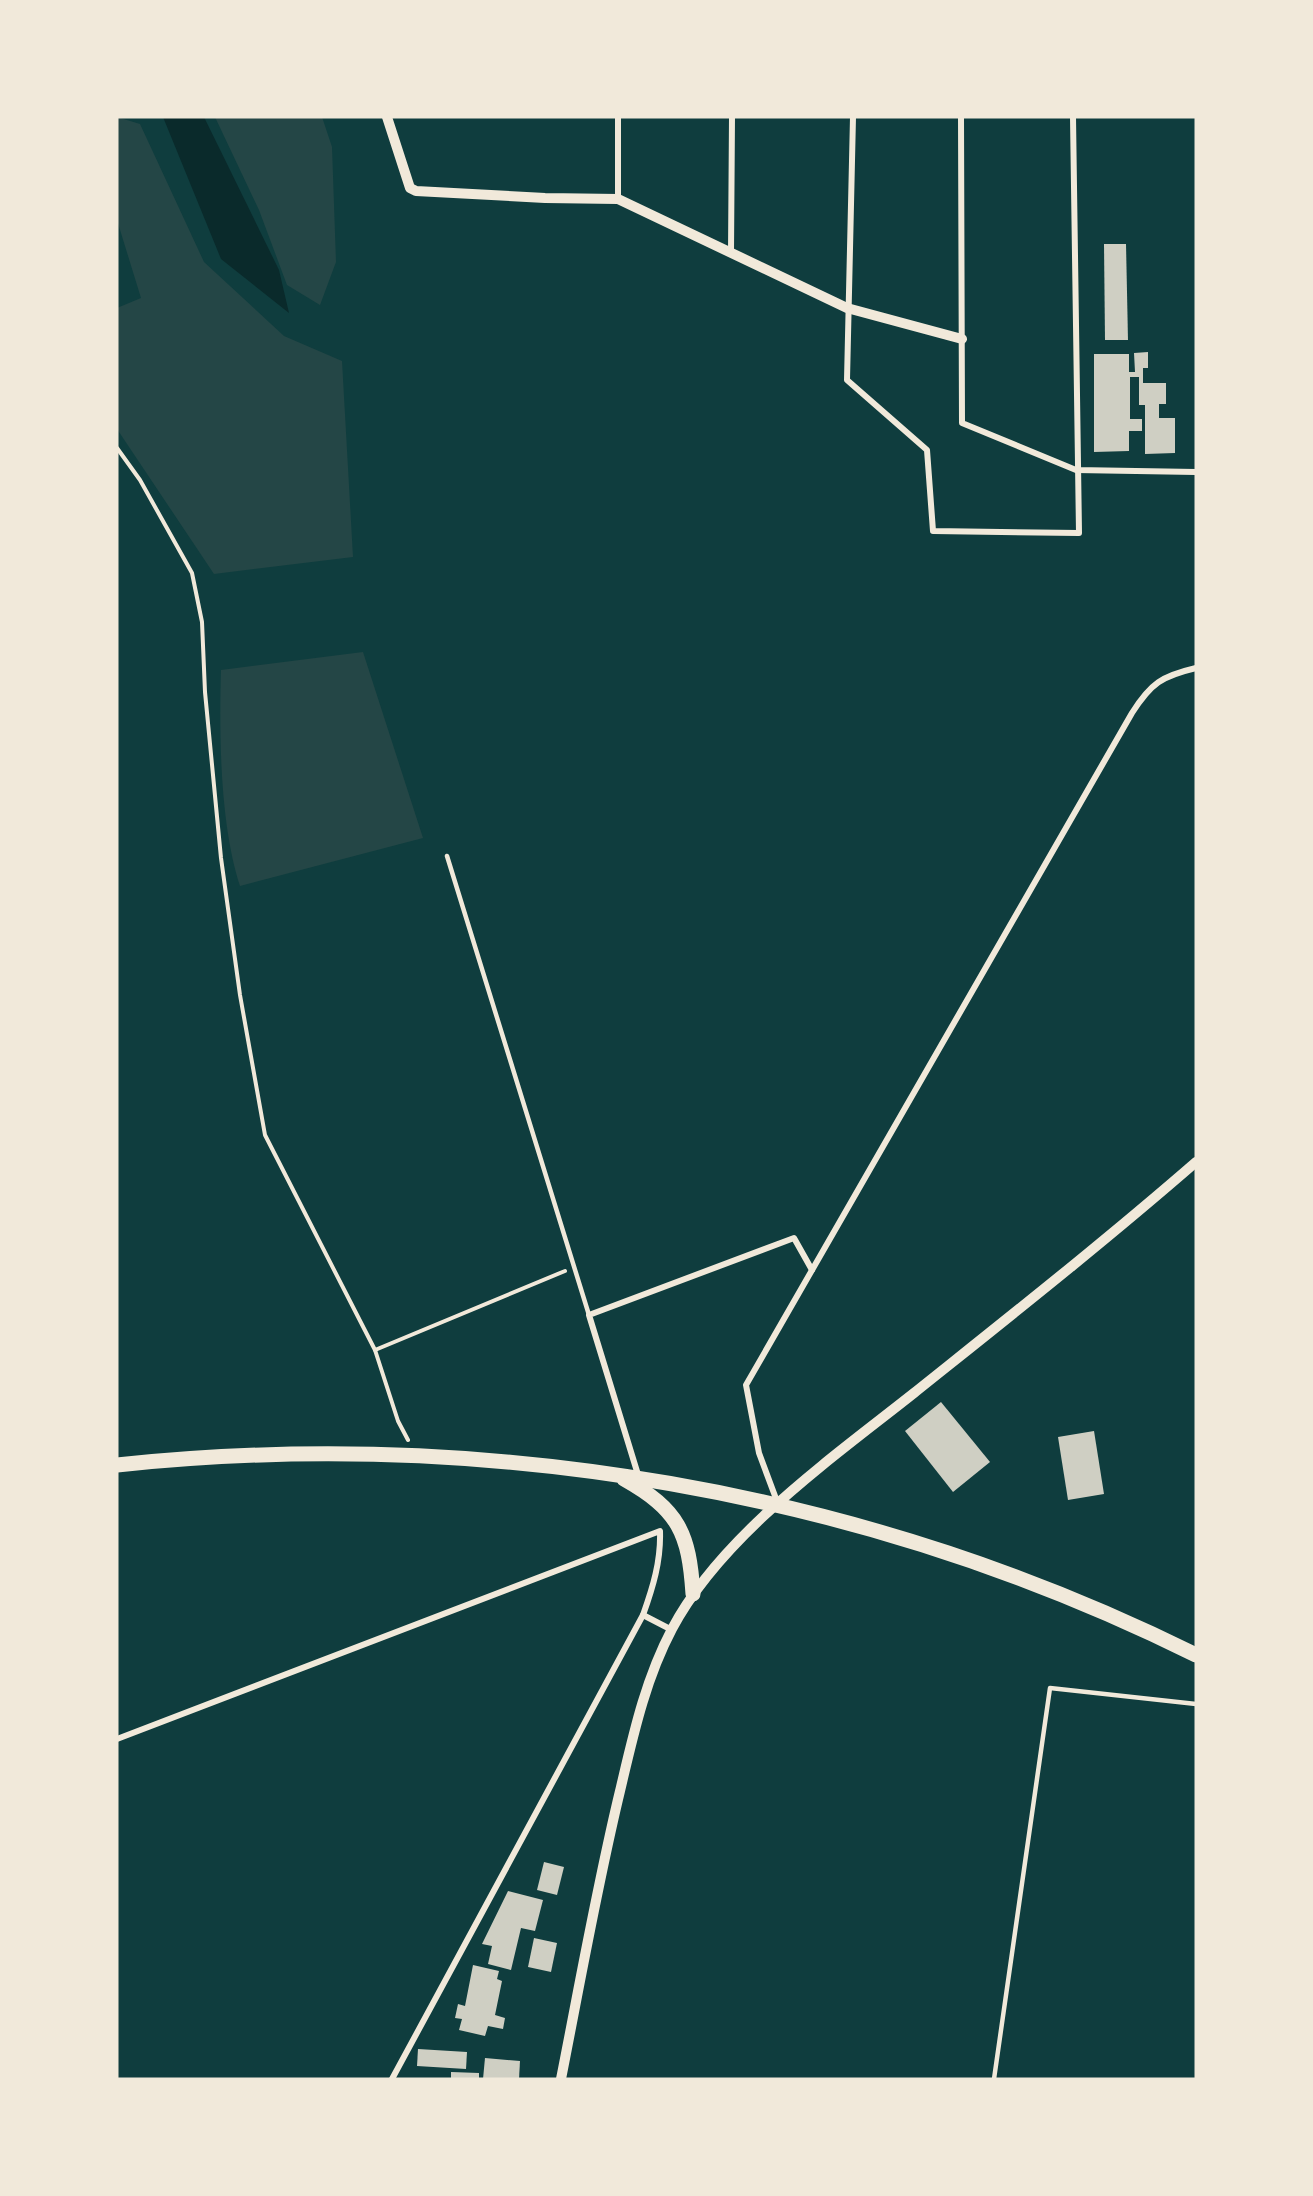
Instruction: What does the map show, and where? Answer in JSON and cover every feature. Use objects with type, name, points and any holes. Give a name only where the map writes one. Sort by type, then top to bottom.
[{"type":"main road","points":[[117,1465],[268,1455],[417,1457],[499,1461],[639,1479],[778,1505],[871,1529],[979,1565],[1118,1619],[1196,1655]]},
{"type":"main road","points":[[615,1475],[638,1487],[666,1509],[676,1521],[692,1562],[693,1594]]},
{"type":"street","points":[[387,117],[410,188],[416,191],[545,198],[618,199],[847,308],[962,339]]},
{"type":"street","points":[[618,117],[618,199]]},
{"type":"street","points":[[731,252],[732,117]]},
{"type":"street","points":[[853,117],[847,380],[927,450],[933,531],[1078,533],[1073,117]]},
{"type":"street","points":[[961,117],[962,423],[1076,470],[1196,472]]},
{"type":"street","points":[[778,1505],[759,1453],[746,1385],[1132,712],[1158,680],[1171,674],[1196,668]]},
{"type":"street","points":[[561,2079],[611,1830],[639,1711],[672,1630],[693,1594],[729,1552],[778,1505],[851,1443],[1112,1234],[1196,1162]]},
{"type":"street","points":[[639,1479],[589,1315],[794,1238],[812,1270]]},
{"type":"street","points":[[117,1739],[660,1531],[661,1551],[655,1583],[643,1615],[392,2079]]},
{"type":"street","points":[[643,1615],[672,1630]]},
{"type":"lane","points":[[447,856],[589,1315]]},
{"type":"lane","points":[[994,2079],[1050,1688],[1196,1704]]},
{"type":"path","points":[[117,448],[140,480],[192,573],[202,622],[206,704],[221,858],[240,994],[265,1135],[375,1350],[398,1421],[417,1457]]},
{"type":"path","points":[[375,1350],[574,1268]]},
{"type":"shaded area","points":[[117,117],[140,124],[204,262],[284,336],[342,361],[353,557],[214,574],[117,429],[117,308],[141,298],[117,220]]},
{"type":"shaded area","points":[[163,117],[204,117],[279,270],[289,313],[221,259]]},
{"type":"shaded area","points":[[215,117],[322,117],[332,147],[336,262],[320,305],[287,285],[259,210]]},
{"type":"shaded area","points":[[363,652],[423,838],[240,886],[228,836],[222,780],[221,670]]},
{"type":"building","points":[[1104,244],[1126,244],[1128,340],[1105,340]]},
{"type":"building","points":[[1148,352],[1148,368],[1143,368],[1143,383],[1166,383],[1166,404],[1159,404],[1159,418],[1175,418],[1175,453],[1145,454],[1145,405],[1139,405],[1139,377],[1130,377],[1130,419],[1142,419],[1142,431],[1129,431],[1129,451],[1094,452],[1094,354],[1129,354],[1129,372],[1135,372],[1134,353]]},
{"type":"building","points":[[941,1402],[990,1462],[953,1492],[905,1431]]},
{"type":"building","points":[[1094,1431],[1104,1494],[1068,1500],[1058,1437]]},
{"type":"building","points":[[544,1862],[564,1867],[557,1895],[537,1890]]},
{"type":"building","points":[[508,1891],[543,1900],[535,1931],[521,1928],[511,1970],[488,1964],[492,1946],[482,1944]]},
{"type":"building","points":[[534,1938],[557,1943],[551,1972],[528,1967]]},
{"type":"building","points":[[473,1965],[499,1971],[497,1979],[502,1981],[495,2015],[505,2018],[503,2029],[488,2026],[485,2036],[459,2030],[462,2019],[455,2018],[458,2004],[465,2006]]},
{"type":"building","points":[[418,2049],[467,2052],[466,2069],[417,2066]]},
{"type":"building","points":[[485,2058],[520,2061],[519,2079],[483,2079]]},
{"type":"building","points":[[451,2072],[479,2073],[479,2079],[451,2079]]}]
